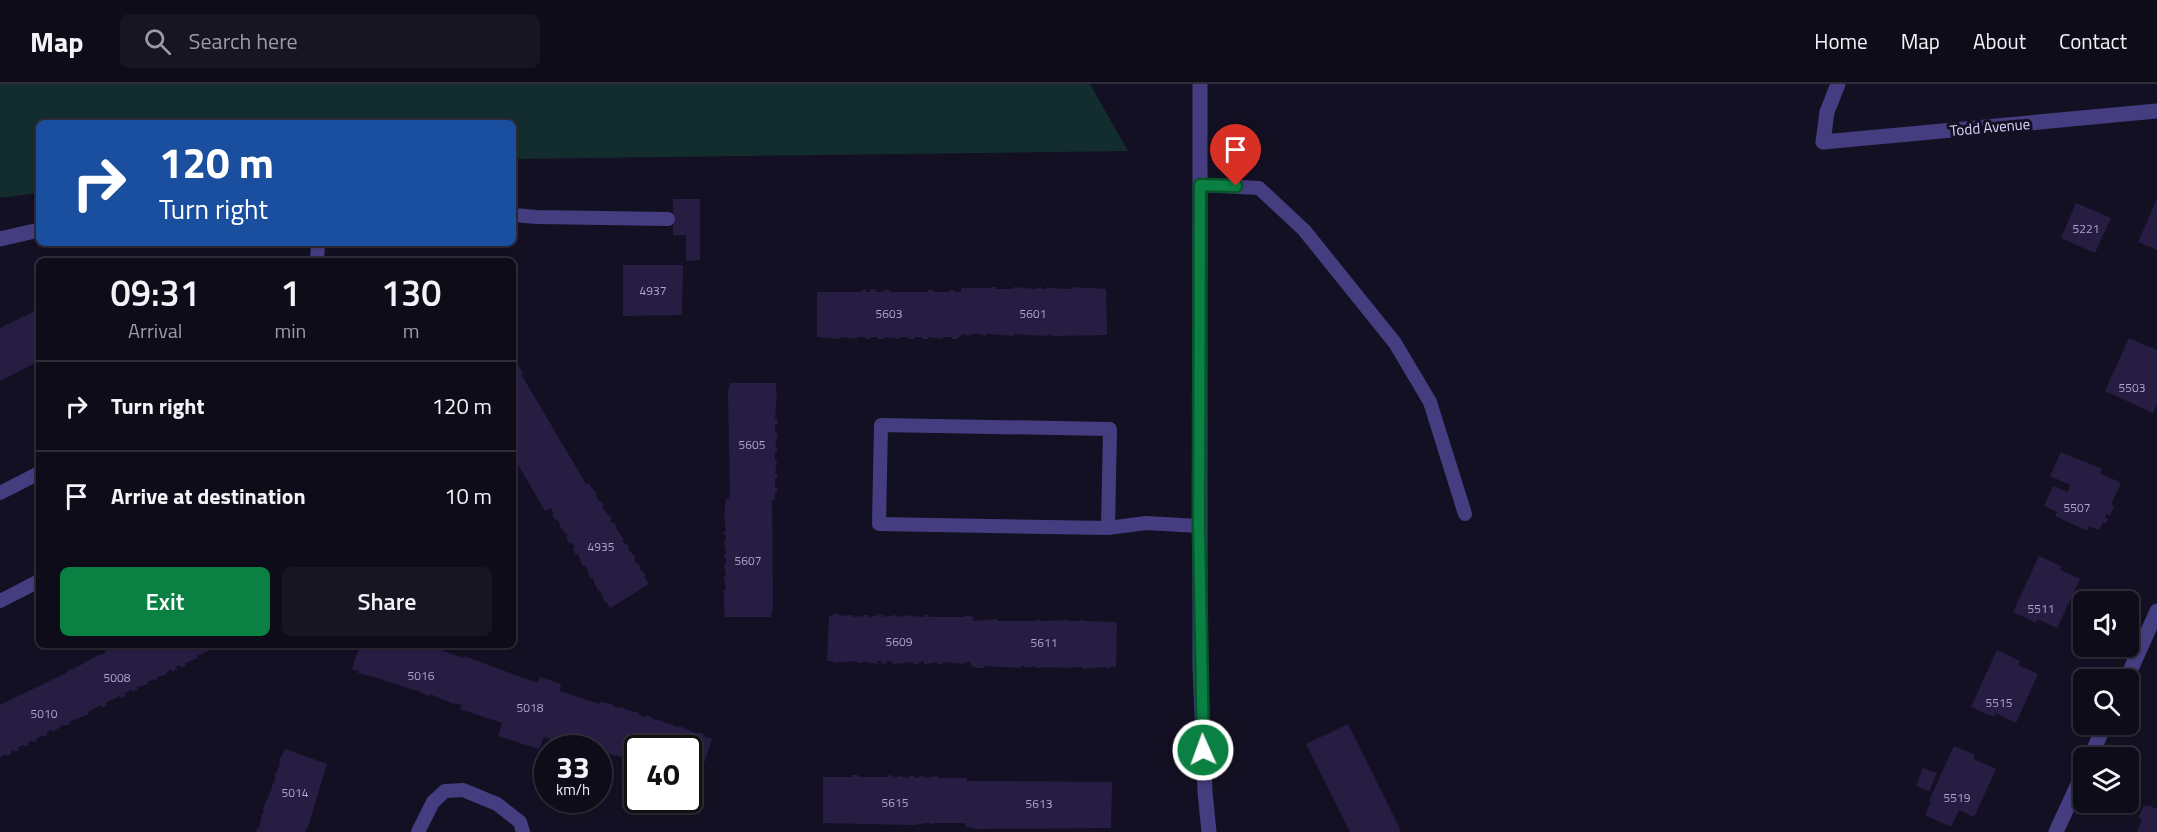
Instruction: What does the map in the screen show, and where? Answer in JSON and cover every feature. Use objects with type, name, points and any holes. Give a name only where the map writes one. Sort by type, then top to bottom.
[{"type":"street","points":[[1200,84],[1200,664],[1205,792],[1209,832]]},
{"type":"street","name":"Todd Avenue","points":[[1838,84],[1827,112],[1823,142],[2157,111]]},
{"type":"street","points":[[0,239],[36,231]]},
{"type":"street","points":[[2131,669],[2157,611]]},
{"type":"street","points":[[2055,832],[2073,794]]},
{"type":"lane","points":[[1200,185],[1259,188],[1304,230],[1318,247],[1395,343],[1430,402],[1466,514]]},
{"type":"lane","points":[[516,214],[537,217],[668,219]]},
{"type":"lane","points":[[1108,528],[1110,429],[881,425],[879,524],[1108,528],[1146,523],[1199,526]]},
{"type":"lane","points":[[0,493],[36,475]]},
{"type":"lane","points":[[0,601],[36,583]]},
{"type":"lane","points":[[418,832],[433,802],[445,790],[463,790],[497,804],[520,822],[523,832]]},
{"type":"green space","points":[[0,84],[1090,84],[1128,151],[516,159],[516,120],[36,120],[36,193],[0,198]]},
{"type":"building","points":[[673,199],[700,199],[700,260],[686,261],[686,235],[673,235]]},
{"type":"building","points":[[2157,199],[2157,250],[2138,242]]},
{"type":"building","points":[[2076,203],[2111,218],[2095,253],[2061,238]]},
{"type":"building","points":[[623,265],[683,265],[682,315],[623,316]]},
{"type":"building","points":[[996,287],[996,289],[1041,287],[1041,289],[1047,289],[1047,287],[1057,289],[1057,287],[1071,289],[1071,287],[1106,289],[1107,335],[986,334],[986,336],[971,334],[971,336],[962,334],[958,339],[952,339],[952,337],[908,339],[908,337],[900,337],[900,339],[885,337],[885,339],[878,339],[878,337],[870,337],[870,339],[865,339],[865,337],[857,337],[857,339],[840,337],[840,339],[817,337],[817,292],[861,292],[866,289],[866,292],[870,292],[870,289],[875,289],[876,292],[890,290],[889,292],[928,292],[928,290],[933,290],[933,292],[949,292],[949,290],[954,290],[954,292],[961,292],[961,288]]},
{"type":"building","points":[[36,310],[36,363],[0,381],[0,328]]},
{"type":"building","points":[[2129,338],[2157,350],[2157,405],[2153,413],[2105,391]]},
{"type":"building","points":[[516,361],[523,373],[521,374],[586,484],[588,483],[597,494],[595,494],[604,506],[602,507],[612,519],[610,520],[613,524],[615,523],[616,529],[624,539],[622,540],[636,558],[634,559],[636,564],[638,563],[639,568],[646,575],[644,576],[649,584],[610,608],[600,590],[598,591],[592,577],[590,579],[589,572],[585,565],[583,567],[578,554],[576,555],[573,549],[575,548],[566,538],[568,536],[552,515],[554,514],[551,508],[545,511],[516,461]]},
{"type":"building","points":[[730,383],[776,383],[775,419],[778,424],[775,424],[775,433],[778,433],[775,447],[777,447],[775,474],[777,474],[777,479],[775,479],[775,488],[777,487],[777,493],[775,493],[775,500],[772,500],[773,608],[771,617],[725,617],[724,564],[726,564],[726,558],[724,554],[726,554],[724,542],[726,535],[724,531],[726,531],[724,514],[726,499],[729,499],[730,493],[728,392]]},
{"type":"building","points":[[2061,452],[2102,469],[2100,473],[2121,483],[2111,504],[2114,506],[2110,516],[2106,514],[2105,518],[2108,519],[2106,524],[2103,522],[2099,530],[2089,526],[2087,531],[2055,516],[2057,512],[2044,506],[2053,486],[2067,492],[2069,489],[2070,485],[2050,476]]},
{"type":"building","points":[[2039,556],[2061,566],[2060,570],[2080,579],[2057,628],[2037,619],[2036,623],[2013,612]]},
{"type":"building","points":[[877,614],[883,617],[911,615],[925,617],[929,615],[929,617],[963,617],[968,615],[973,617],[973,621],[997,619],[997,621],[1036,621],[1036,619],[1041,621],[1117,622],[1116,667],[1082,669],[1082,667],[984,666],[984,668],[978,668],[971,666],[971,662],[924,664],[924,661],[919,664],[913,664],[913,662],[893,664],[887,661],[886,664],[881,663],[882,661],[877,661],[877,664],[863,661],[863,663],[857,663],[857,661],[833,663],[833,661],[827,661],[829,616],[853,615],[853,617],[877,616]]},
{"type":"building","points":[[115,648],[219,648],[197,656],[198,658],[185,663],[186,665],[181,668],[180,665],[175,667],[177,669],[172,672],[171,669],[166,672],[167,674],[157,677],[158,679],[137,687],[138,689],[133,692],[132,689],[125,693],[126,696],[121,698],[120,696],[105,703],[107,705],[102,708],[101,705],[88,712],[89,714],[69,722],[70,724],[65,726],[64,724],[53,732],[52,730],[46,733],[47,735],[43,737],[42,735],[36,739],[37,741],[28,742],[29,744],[25,747],[24,745],[18,747],[19,750],[10,752],[12,754],[0,757],[0,705],[103,654],[108,649],[109,651]]},
{"type":"building","points":[[359,648],[443,649],[443,651],[463,658],[464,656],[537,683],[540,677],[561,684],[560,691],[599,704],[600,702],[613,704],[612,706],[634,711],[639,715],[645,717],[646,715],[697,734],[698,732],[712,739],[702,770],[702,735],[624,735],[624,758],[612,755],[612,735],[534,735],[534,747],[498,736],[502,723],[460,709],[462,705],[358,673],[359,671],[352,669]]},
{"type":"building","points":[[1997,650],[2020,661],[2018,665],[2038,674],[2016,723],[1996,713],[1994,717],[1971,707]]},
{"type":"building","points":[[1348,724],[1401,832],[1350,832],[1306,744]]},
{"type":"building","points":[[1954,746],[1975,755],[1973,759],[1996,769],[1974,817],[1959,810],[1951,827],[1925,815]]},
{"type":"building","points":[[285,749],[327,764],[309,824],[305,832],[256,832],[257,828],[259,829],[262,814],[264,814],[263,809],[272,783],[274,784],[276,776],[274,775]]},
{"type":"building","points":[[1923,768],[1937,773],[1929,791],[1916,786]]},
{"type":"building","points":[[852,775],[888,777],[888,775],[893,778],[938,776],[938,778],[967,778],[967,781],[1112,782],[1111,828],[977,829],[966,827],[966,823],[913,825],[823,823],[823,777],[852,777]]},
{"type":"building","points":[[2144,805],[2157,809],[2157,832],[2137,832],[2142,819],[2138,818]]},
{"type":"route","points":[[1203,750],[1199,526],[1200,185],[1236,186]]}]
